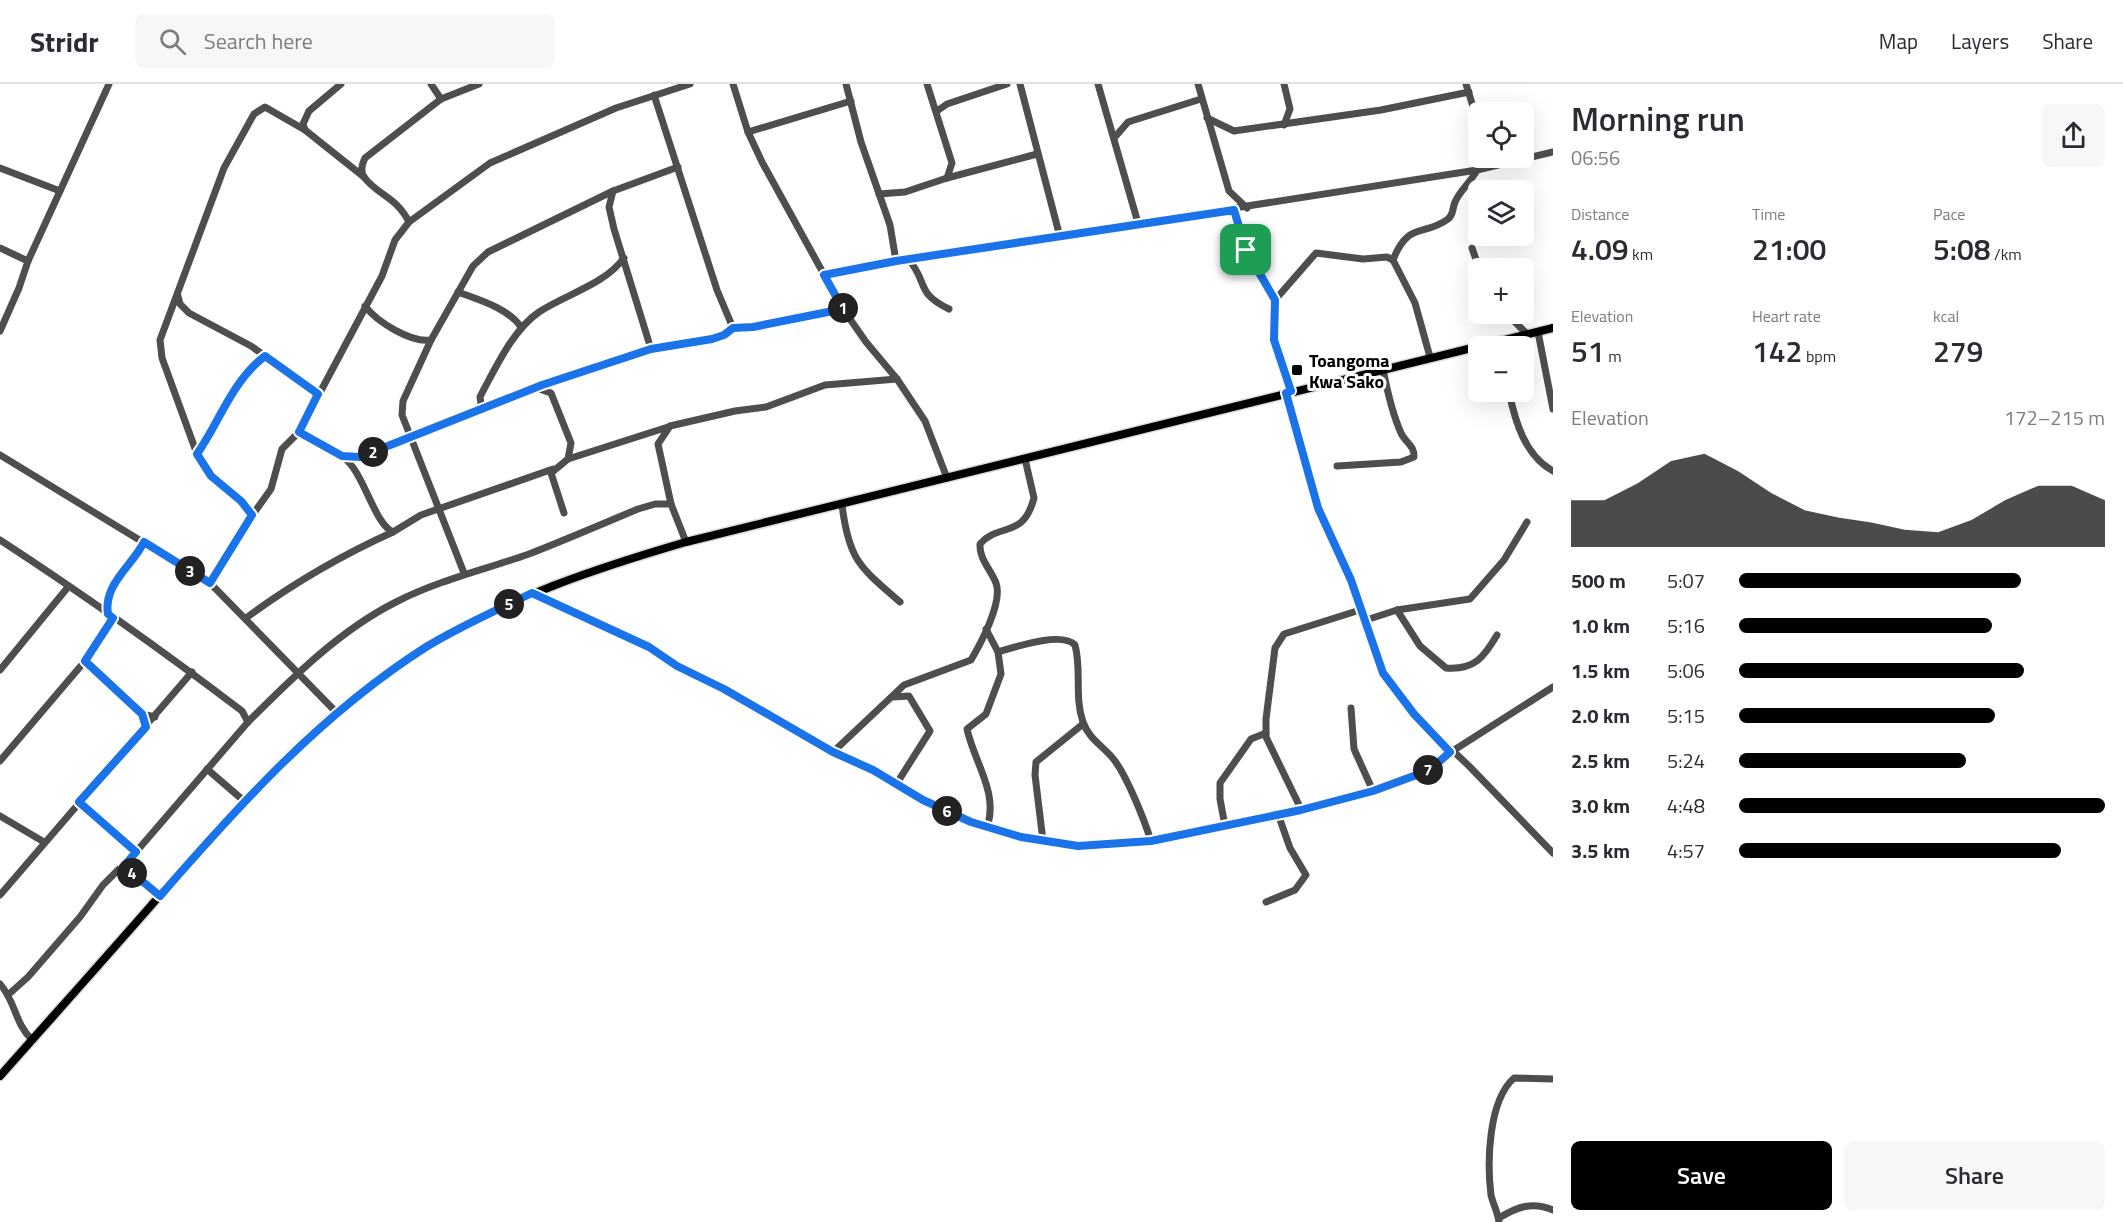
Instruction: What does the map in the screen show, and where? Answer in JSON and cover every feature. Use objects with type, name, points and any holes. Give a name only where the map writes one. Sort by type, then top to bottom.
[{"type":"main road","points":[[1522,336],[1553,328]]},
{"type":"main road","points":[[0,1076],[244,801],[336,712],[428,646],[532,593],[606,565],[686,542],[1430,357],[1468,350]]},
{"type":"street","points":[[0,330],[19,288],[28,261],[109,84]]},
{"type":"street","points":[[305,130],[304,117],[341,84]]},
{"type":"street","points":[[430,84],[441,99]]},
{"type":"street","points":[[364,177],[362,165],[365,158],[441,99],[478,84]]},
{"type":"street","points":[[210,583],[271,489],[282,449],[299,432],[382,276],[398,233],[408,222],[475,172],[490,164],[616,108],[690,84]]},
{"type":"street","points":[[733,84],[748,132],[824,275],[843,309],[866,342],[897,379],[925,421],[947,478]]},
{"type":"street","points":[[846,84],[890,225],[896,261]]},
{"type":"street","points":[[927,84],[952,163],[962,174]]},
{"type":"street","points":[[937,111],[947,104],[1007,84]]},
{"type":"street","points":[[1020,84],[1060,237]]},
{"type":"street","points":[[1098,84],[1138,223]]},
{"type":"street","points":[[1198,84],[1229,191],[1247,208]]},
{"type":"street","points":[[1284,84],[1290,109],[1301,122]]},
{"type":"street","points":[[1466,84],[1472,102]]},
{"type":"street","points":[[1207,118],[1234,131],[1381,110],[1469,92]]},
{"type":"street","points":[[654,95],[717,290],[733,328]]},
{"type":"street","points":[[1115,137],[1124,125],[1201,99]]},
{"type":"street","points":[[748,132],[851,101]]},
{"type":"street","points":[[252,515],[241,501],[211,476],[197,454],[162,358],[160,340],[224,168],[254,114],[265,107],[305,130],[395,201],[408,222]]},
{"type":"street","points":[[1284,125],[1290,109]]},
{"type":"street","points":[[1109,117],[1124,125]]},
{"type":"street","points":[[1534,157],[1553,152]]},
{"type":"street","points":[[879,194],[904,192],[947,177],[1037,154]]},
{"type":"street","points":[[947,177],[952,163]]},
{"type":"street","points":[[464,573],[410,439],[401,408],[431,340],[473,266],[488,252],[614,191],[678,167]]},
{"type":"street","points":[[0,168],[60,191]]},
{"type":"street","points":[[824,275],[908,259],[1247,208],[1490,168]]},
{"type":"street","points":[[1393,260],[1398,248],[1410,235],[1446,221],[1452,215],[1455,203],[1471,183],[1477,170]]},
{"type":"street","points":[[614,191],[609,207],[651,349]]},
{"type":"street","points":[[1234,210],[1246,250],[1275,300],[1274,340],[1318,508],[1351,580],[1363,621],[1383,673],[1396,693],[1450,752],[1469,766],[1553,853]]},
{"type":"street","points":[[0,248],[28,261]]},
{"type":"street","points":[[1472,248],[1476,258]]},
{"type":"street","points":[[1275,300],[1316,253],[1363,259],[1387,257],[1393,260],[1416,303],[1430,357]]},
{"type":"street","points":[[482,410],[480,397],[521,327],[538,312],[612,271],[624,258]]},
{"type":"street","points":[[908,259],[917,270],[927,296],[949,309]]},
{"type":"street","points":[[458,292],[493,306],[513,318],[521,327]]},
{"type":"street","points":[[178,296],[180,304],[189,313],[265,356],[318,394]]},
{"type":"street","points":[[365,306],[373,316],[416,340],[431,340]]},
{"type":"street","points":[[342,456],[360,457],[536,388],[651,349],[712,339],[724,335],[733,328],[753,327],[843,309]]},
{"type":"street","points":[[358,318],[373,316]]},
{"type":"street","points":[[1517,324],[1527,334]]},
{"type":"street","points":[[1538,332],[1553,409]]},
{"type":"street","points":[[647,334],[660,347]]},
{"type":"street","points":[[416,340],[424,356]]},
{"type":"street","points":[[197,454],[219,421],[239,382],[253,365],[265,356]]},
{"type":"street","points":[[1338,466],[1401,462],[1414,457],[1414,450],[1404,438],[1396,421],[1383,369]]},
{"type":"street","points":[[246,618],[286,588],[421,516],[553,469],[568,459],[670,426],[735,411],[766,407],[825,385],[897,379]]},
{"type":"street","points":[[536,388],[551,393],[571,443],[568,459]]},
{"type":"street","points":[[1512,402],[1526,443],[1543,465],[1553,471]]},
{"type":"street","points":[[670,426],[658,444],[671,504],[686,542]]},
{"type":"street","points":[[299,432],[342,456],[356,470],[383,525],[393,532]]},
{"type":"street","points":[[0,455],[210,583],[336,712]]},
{"type":"street","points":[[356,470],[360,457]]},
{"type":"street","points":[[833,752],[910,681],[971,660],[986,629],[998,593],[997,585],[981,556],[980,544],[992,535],[1016,528],[1033,504],[1034,498],[1025,459]]},
{"type":"street","points":[[553,469],[552,477],[564,513]]},
{"type":"street","points":[[9,994],[28,977],[80,917],[103,885],[124,866],[248,722],[299,672],[378,612],[464,573],[528,554],[638,509],[655,504],[671,504]]},
{"type":"street","points":[[842,505],[848,542],[860,565],[900,602]]},
{"type":"street","points":[[1363,621],[1397,610],[1458,602],[1474,597],[1504,560],[1527,522]]},
{"type":"street","points":[[0,540],[30,558],[68,588],[192,672],[242,711],[248,722]]},
{"type":"street","points":[[0,761],[85,661],[110,616],[108,601],[118,578],[144,542]]},
{"type":"street","points":[[0,669],[68,588]]},
{"type":"street","points":[[532,593],[649,647],[677,666],[724,689],[833,752],[897,783],[923,800],[987,827],[1043,841],[1078,846],[1151,841],[1301,810],[1373,791],[1430,770],[1450,752],[1553,687]]},
{"type":"street","points":[[1301,810],[1288,778],[1271,750],[1266,732],[1275,648],[1281,637],[1360,610]]},
{"type":"street","points":[[1397,610],[1420,646],[1446,668],[1476,662],[1488,652],[1497,635]]},
{"type":"street","points":[[986,629],[998,652],[1001,674],[986,714],[967,729],[989,795],[990,819],[987,827]]},
{"type":"street","points":[[998,652],[1046,641],[1072,641],[1078,654],[1076,688],[1083,724],[1095,742],[1118,764],[1151,841]]},
{"type":"street","points":[[85,661],[142,714],[155,717]]},
{"type":"street","points":[[0,895],[192,672]]},
{"type":"street","points":[[891,698],[905,694],[909,696],[930,731],[897,783]]},
{"type":"street","points":[[1351,708],[1354,749],[1373,791]]},
{"type":"street","points":[[142,714],[146,727]]},
{"type":"street","points":[[1043,841],[1035,775],[1036,762],[1083,724]]},
{"type":"street","points":[[1225,826],[1220,799],[1220,783],[1251,740],[1266,732]]},
{"type":"street","points":[[207,769],[244,801]]},
{"type":"street","points":[[79,802],[136,852]]},
{"type":"street","points":[[1266,902],[1295,890],[1306,875],[1290,848],[1278,814]]},
{"type":"street","points":[[0,816],[44,842]]},
{"type":"street","points":[[124,866],[160,896]]},
{"type":"street","points":[[0,984],[9,994],[18,1024],[32,1040]]},
{"type":"street","points":[[1553,1079],[1514,1078],[1507,1084],[1492,1125],[1491,1162],[1491,1196],[1499,1220],[1516,1208],[1533,1204],[1553,1210]]},
{"type":"place","name":"Toangoma Kwa Sako","points":[[1297,370]]},
{"type":"route","points":[[1234,210],[1246,250],[1275,300],[1273,324],[1276,351],[1291,391],[1286,393],[1309,480],[1318,508],[1351,580],[1375,654],[1383,673],[1396,693],[1450,752],[1430,770],[1373,791],[1301,810],[1151,841],[1078,846],[1021,837],[971,822],[923,800],[897,783],[833,752],[724,689],[677,666],[649,647],[532,593],[459,628],[428,646],[336,712],[256,788],[160,896],[124,866],[136,852],[79,802],[146,727],[142,714],[85,661],[113,618],[108,614],[108,601],[118,578],[131,559],[139,553],[144,542],[210,583],[229,548],[252,515],[241,501],[226,491],[211,476],[197,454],[219,421],[239,382],[253,365],[265,356],[318,394],[299,432],[342,456],[354,458],[410,439],[542,385],[651,349],[694,340],[712,339],[724,335],[733,328],[736,330],[843,309],[824,275],[896,261],[1234,210]]}]
